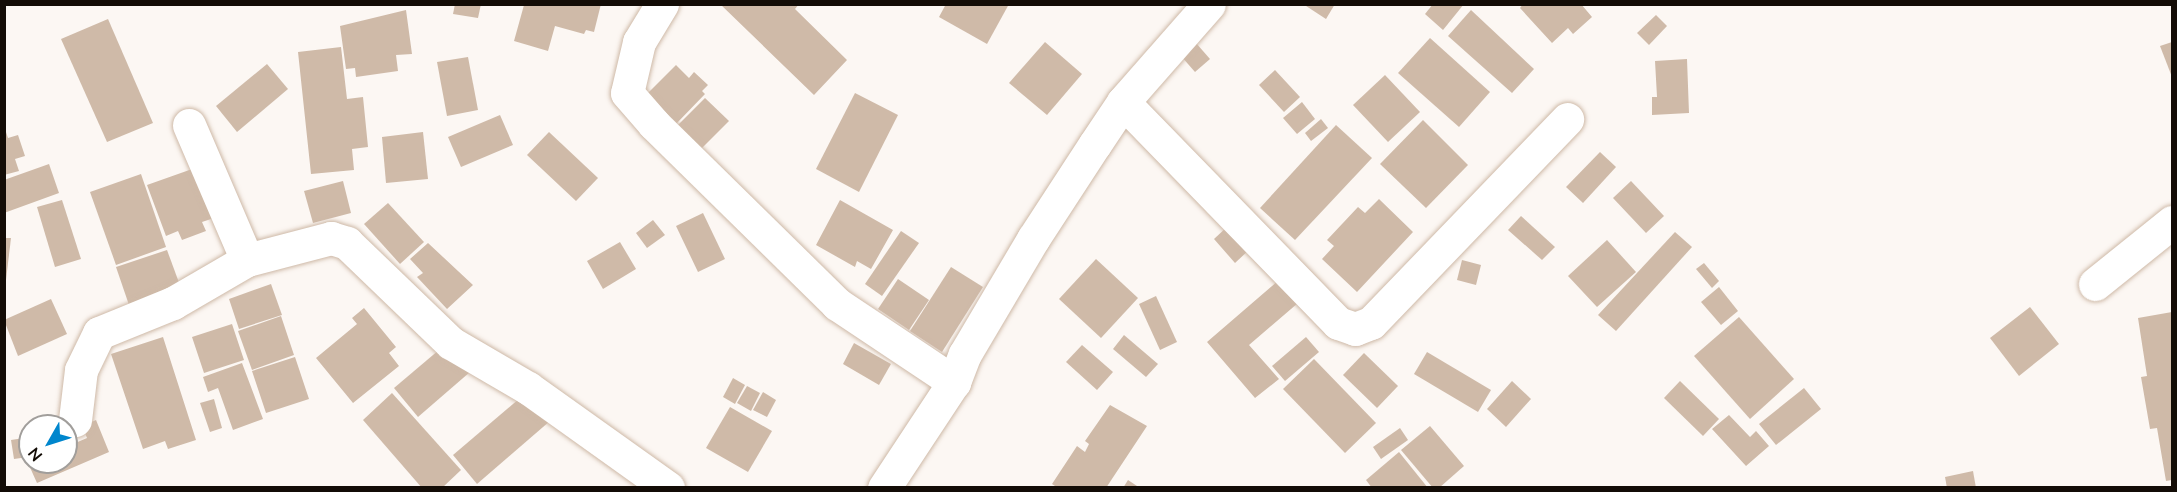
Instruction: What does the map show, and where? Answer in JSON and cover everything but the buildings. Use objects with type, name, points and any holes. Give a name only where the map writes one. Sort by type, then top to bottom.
[{"type":"street","points":[[662,4],[639,42],[627,93],[654,124],[837,304],[954,382]]},
{"type":"street","points":[[884,488],[954,382],[965,354],[1033,239],[1123,102],[1209,4]]},
{"type":"street","points":[[1123,102],[1338,323],[1355,329],[1371,323],[1567,119]]},
{"type":"street","points":[[189,125],[247,260]]},
{"type":"street","points":[[2095,284],[2172,222]]},
{"type":"street","points":[[76,414],[81,370],[99,333],[173,303],[247,260],[331,237],[347,243],[451,343],[528,388],[668,488]]}]
